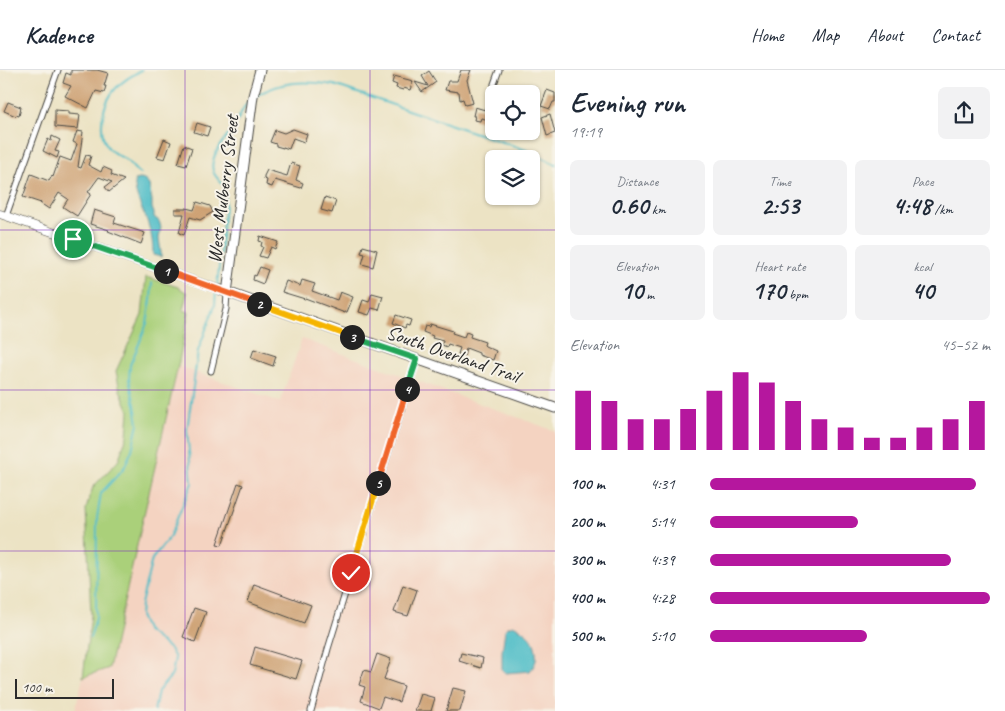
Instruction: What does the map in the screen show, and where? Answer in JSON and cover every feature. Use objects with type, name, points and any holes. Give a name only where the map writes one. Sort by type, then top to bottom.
[{"type":"main road","name":"West Mulberry Street","points":[[220,290],[252,96],[260,70]]},
{"type":"main road","name":"South Overland Trail","points":[[3,215],[555,408]]},
{"type":"street","points":[[3,215],[58,70]]},
{"type":"street","points":[[494,84],[499,70]]},
{"type":"street","name":"West Mulberry Street","points":[[211,371],[226,309],[220,290]]},
{"type":"street","points":[[311,711],[328,649],[417,359]]},
{"type":"shaded area","points":[[302,339],[555,431],[555,711],[75,711],[83,677],[109,668],[178,366],[280,402]]},
{"type":"green space","points":[[146,277],[178,287],[187,293],[183,310],[189,312],[109,668],[83,677],[91,615],[86,509],[93,487],[118,461],[127,436],[129,411],[120,390],[116,371],[142,315]]},
{"type":"water","points":[[135,180],[145,180],[149,185],[154,217],[159,221],[161,227],[159,238],[161,257],[153,255],[150,230],[136,192]]},
{"type":"water","points":[[513,625],[525,632],[534,643],[536,658],[530,671],[506,673],[502,670],[505,630]]},
{"type":"building","points":[[71,70],[97,70],[108,73],[104,93],[96,91],[88,108],[65,96],[71,86],[63,83],[66,73],[71,75]]},
{"type":"building","points":[[461,70],[471,70],[467,80],[473,103],[465,105],[463,99],[460,100],[459,92],[445,90],[448,81],[457,81]]},
{"type":"building","points":[[429,71],[436,82],[422,92],[415,82],[428,86],[422,76]]},
{"type":"building","points":[[394,76],[413,81],[410,90],[396,88],[397,85],[392,83]]},
{"type":"building","points":[[547,90],[555,93],[555,102],[553,102],[550,109],[541,106]]},
{"type":"building","points":[[8,102],[21,107],[19,116],[4,111]]},
{"type":"building","points":[[475,107],[485,110],[485,119],[481,118],[480,121],[474,120],[475,116],[473,116]]},
{"type":"building","points":[[55,110],[69,111],[69,114],[80,115],[78,129],[55,127]]},
{"type":"building","points":[[550,114],[555,133],[547,136],[542,117]]},
{"type":"building","points":[[197,123],[210,127],[207,136],[194,132]]},
{"type":"building","points":[[293,129],[307,134],[304,142],[293,138],[289,149],[276,146],[276,144],[270,142],[275,130],[284,133]]},
{"type":"building","points":[[77,131],[83,132],[78,167],[81,168],[86,155],[91,156],[88,165],[101,172],[103,167],[112,171],[111,175],[124,180],[109,192],[105,187],[112,182],[99,177],[88,192],[91,194],[77,216],[63,207],[68,199],[59,193],[49,209],[41,203],[23,197],[31,174],[49,181],[53,177],[60,157],[71,161],[77,144],[73,142]]},
{"type":"building","points":[[52,136],[60,140],[55,151],[59,152],[57,158],[43,151],[48,139],[51,141]]},
{"type":"building","points":[[164,139],[171,142],[165,159],[157,157]]},
{"type":"building","points":[[184,145],[192,148],[186,166],[178,164]]},
{"type":"building","points":[[291,163],[300,166],[296,180],[303,183],[301,188],[275,180],[272,187],[266,185],[267,180],[264,179],[264,176],[267,170],[287,176]]},
{"type":"building","points":[[325,197],[336,201],[332,213],[321,210]]},
{"type":"building","points":[[197,202],[210,206],[213,212],[200,220],[190,217],[184,235],[179,233],[184,214],[175,214],[175,209],[186,208],[194,210]]},
{"type":"building","points":[[94,210],[116,217],[114,223],[145,233],[141,244],[90,224]]},
{"type":"building","points":[[260,236],[278,242],[275,249],[271,247],[266,258],[259,256],[263,247],[261,246],[262,242],[259,241]]},
{"type":"building","points":[[363,246],[377,250],[373,267],[362,264],[365,254],[361,253]]},
{"type":"building","points":[[260,267],[268,270],[263,284],[253,280]]},
{"type":"building","points":[[302,280],[315,284],[312,291],[337,300],[340,292],[353,297],[347,312],[345,313],[305,298],[282,292],[286,281],[300,286]]},
{"type":"building","points":[[372,293],[383,296],[379,310],[372,308],[369,315],[359,312],[363,300],[369,302]]},
{"type":"building","points":[[396,315],[411,320],[409,326],[406,325],[405,328],[393,323]]},
{"type":"building","points":[[430,324],[453,331],[452,333],[464,337],[466,332],[471,334],[470,337],[485,342],[485,346],[496,351],[493,360],[466,348],[464,356],[458,354],[460,348],[448,344],[447,347],[442,345],[443,341],[432,338],[433,336],[423,332],[425,326],[429,327]]},
{"type":"building","points":[[254,349],[276,356],[273,366],[251,358]]},
{"type":"building","points":[[238,483],[243,485],[222,545],[217,544]]},
{"type":"building","points":[[254,584],[311,605],[304,623],[248,602]]},
{"type":"building","points":[[403,585],[417,590],[408,616],[394,612]]},
{"type":"building","points":[[194,608],[206,612],[195,642],[183,637]]},
{"type":"building","points":[[255,647],[302,661],[296,679],[250,665]]},
{"type":"building","points":[[461,653],[483,658],[481,668],[459,661]]},
{"type":"building","points":[[377,654],[391,659],[384,679],[404,686],[399,702],[383,697],[379,708],[361,701],[365,687],[359,685],[364,670],[371,672]]},
{"type":"building","points":[[453,688],[466,691],[460,711],[446,711]]},
{"type":"building","points":[[421,694],[435,698],[431,711],[415,711]]},
{"type":"waterway","points":[[140,174],[126,160],[109,149],[102,132],[102,124],[105,108],[111,94],[122,83],[142,70]]},
{"type":"waterway","points":[[256,96],[284,84],[313,83],[334,85],[526,150],[555,164]]},
{"type":"waterway","points":[[217,287],[225,210],[225,191],[212,166],[219,146],[235,125],[248,102]]},
{"type":"waterway","points":[[90,638],[96,618],[97,518],[101,493],[124,468],[132,450],[138,424],[129,379],[130,365],[147,323],[152,283]]},
{"type":"waterway","points":[[154,711],[158,691],[172,675],[175,658],[170,649],[146,630],[140,616],[141,604],[152,559],[169,538],[192,483],[187,430],[198,351],[215,305],[216,292]]},
{"type":"route","points":[[73,239],[417,359],[351,573]]}]
